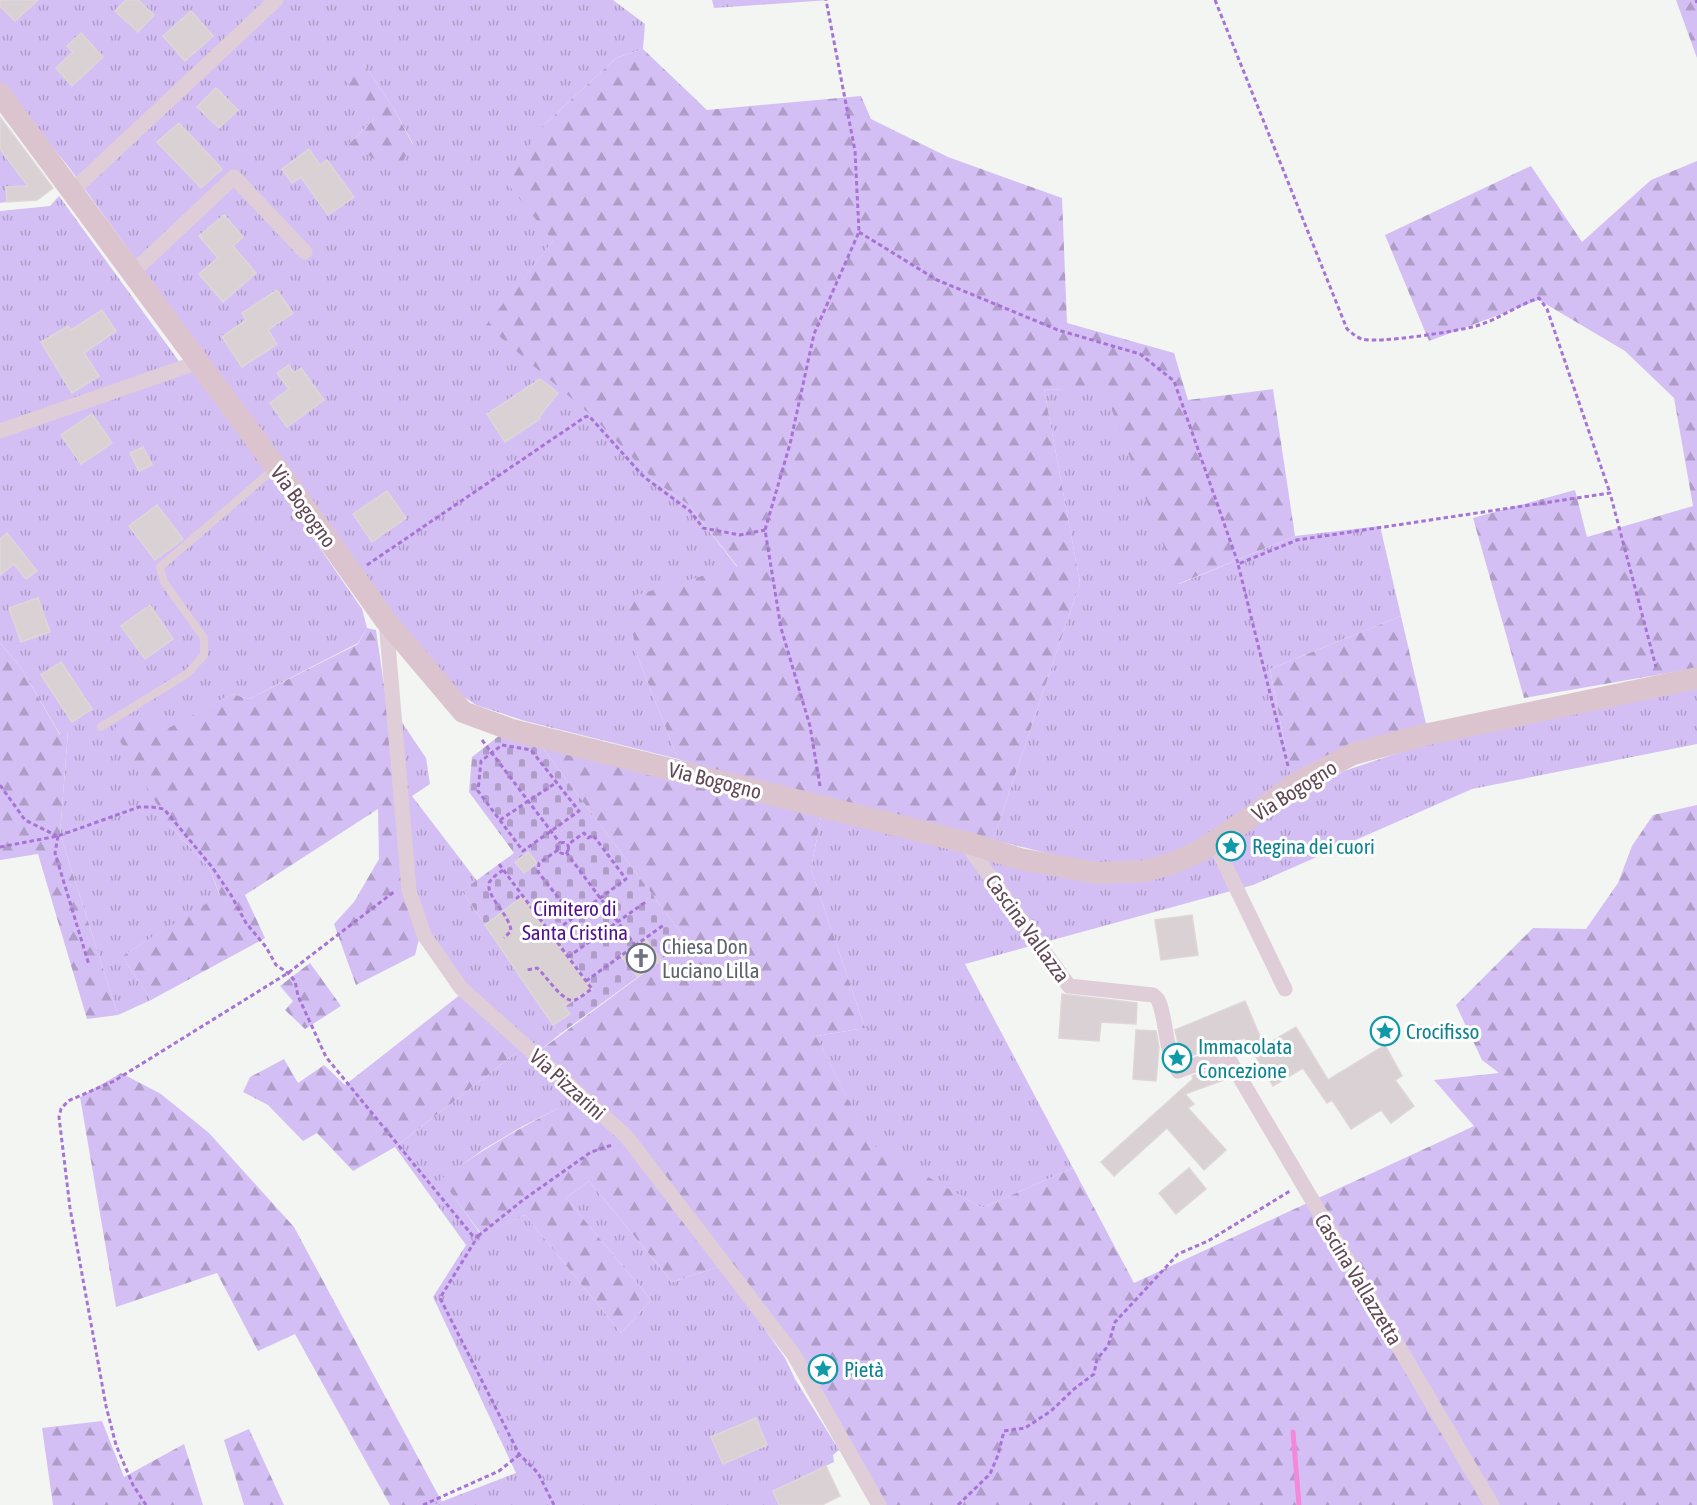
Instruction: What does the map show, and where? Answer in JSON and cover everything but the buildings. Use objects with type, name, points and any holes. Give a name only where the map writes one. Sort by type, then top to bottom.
[{"type":"main road","name":"Via Bogogno","points":[[0,94],[276,467],[386,621],[463,712],[512,730],[965,842],[1020,859],[1097,873],[1146,871],[1173,863],[1214,842],[1293,785],[1353,754],[1424,735],[1697,678]]},
{"type":"street","points":[[72,191],[276,0]]},
{"type":"street","points":[[132,273],[234,177],[305,252]]},
{"type":"street","points":[[0,431],[199,362]]},
{"type":"street","name":"Via Pizzarini","points":[[386,621],[409,890],[424,935],[461,988],[630,1142],[794,1355],[879,1505]]},
{"type":"street","name":"Cascina Vallazza","points":[[965,842],[1069,986],[1153,995],[1159,1002],[1164,1029],[1178,1071],[1224,1054]]},
{"type":"street","points":[[1214,842],[1285,989]]},
{"type":"street","name":"Cascina Vallazzetta","points":[[1224,1054],[1492,1505]]},
{"type":"lane","points":[[101,727],[188,673],[204,655],[204,638],[164,582],[160,567],[276,467]]},
{"type":"path","points":[[823,807],[810,726],[781,628],[765,530],[790,444],[814,334],[859,232],[855,151],[826,0]]},
{"type":"path","points":[[1215,0],[1347,329],[1354,336],[1371,340],[1393,339],[1477,326],[1539,298],[1547,309],[1610,493],[1661,686]]},
{"type":"path","points":[[859,232],[937,280],[1058,330],[1140,354],[1174,381],[1238,564],[1293,785]]},
{"type":"path","points":[[353,574],[589,416],[644,477],[690,511],[703,528],[740,535],[765,530]]},
{"type":"path","points":[[1238,564],[1297,540],[1610,493]]},
{"type":"path","points":[[480,738],[550,831],[560,843],[567,845]]},
{"type":"path","points":[[502,745],[531,750],[579,811],[523,851],[478,791],[481,761],[492,753],[502,745]]},
{"type":"path","points":[[500,820],[557,782]]},
{"type":"path","points":[[0,785],[25,820],[58,836]]},
{"type":"path","points":[[0,847],[58,836],[139,807],[164,809],[212,867],[246,923],[266,947],[276,965],[295,981],[297,996],[326,1057],[472,1234],[478,1236]]},
{"type":"path","points":[[551,934],[626,879],[593,835],[588,838],[584,833],[567,845]]},
{"type":"path","points":[[58,836],[55,853],[89,965]]},
{"type":"path","points":[[560,843],[558,850],[539,863],[538,872],[573,916]]},
{"type":"path","points":[[566,852],[567,845]]},
{"type":"path","points":[[558,850],[561,853],[566,852]]},
{"type":"path","points":[[566,852],[635,945]]},
{"type":"path","points":[[499,864],[592,989],[570,1000],[562,995],[537,968],[527,970]]},
{"type":"path","points":[[503,870],[491,880],[489,887],[509,921],[511,931],[504,938]]},
{"type":"path","points":[[146,1505],[133,1485],[116,1445],[104,1394],[70,1208],[59,1117],[61,1109],[68,1101],[114,1081],[288,973],[409,880]]},
{"type":"path","points":[[518,899],[521,894]]},
{"type":"path","points":[[568,957],[647,901]]},
{"type":"path","points":[[586,981],[665,924]]},
{"type":"path","points":[[554,1505],[538,1473],[519,1455],[440,1298],[478,1236],[523,1200],[591,1152],[630,1142]]},
{"type":"path","points":[[958,1505],[990,1474],[1004,1431],[1025,1428],[1034,1423],[1094,1374],[1097,1359],[1108,1346],[1115,1322],[1178,1254],[1217,1236],[1302,1184]]},
{"type":"path","points":[[423,1505],[499,1471],[519,1455]]},
{"type":"green space","points":[[0,0],[613,0],[645,24],[643,49],[616,58],[545,124],[553,241],[487,325],[593,416],[656,482],[689,505],[737,567],[637,655],[678,759],[525,721],[476,705],[442,682],[68,166],[0,83]],"holes":[[[363,63],[393,107],[413,144],[349,144],[374,119]]]},
{"type":"green space","points":[[712,0],[830,0],[714,8]]},
{"type":"green space","points":[[1676,0],[1697,0],[1697,58]]},
{"type":"green space","points":[[643,49],[707,110],[861,96],[871,119],[948,157],[1062,198],[1067,323],[1174,353],[1188,400],[1273,389],[1295,536],[1178,584],[1105,392],[1044,389],[1080,583],[993,840],[823,807],[678,759],[637,655],[626,598],[737,566],[689,505],[656,482],[592,416],[486,325],[553,241],[504,179],[545,124],[616,58]]},
{"type":"green space","points":[[363,63],[393,107],[413,145],[396,171],[349,144],[374,119],[346,80]]},
{"type":"green space","points":[[0,149],[28,186],[6,187],[7,202],[0,203]]},
{"type":"green space","points":[[1697,161],[1697,668],[1524,698],[1473,518],[1575,490],[1587,537],[1693,506],[1674,398],[1625,351],[1539,300],[1429,341],[1385,235],[1531,166],[1582,242],[1651,180]]},
{"type":"green space","points":[[59,196],[181,364],[191,370],[264,467],[362,609],[367,628],[358,643],[249,699],[232,694],[163,732],[169,825],[209,867],[220,896],[122,956],[151,1000],[118,1015],[60,834],[68,732],[61,736],[20,666],[0,643],[0,211],[50,206]]},
{"type":"green space","points":[[1044,389],[1105,391],[1179,584],[1295,536],[1380,526],[1401,616],[1270,669],[1291,777],[1206,836],[1163,857],[1133,864],[1096,865],[993,840],[1080,583]]},
{"type":"green space","points":[[1401,616],[1427,728],[1291,777],[1270,669]]},
{"type":"green space","points":[[367,628],[376,630],[420,935],[415,955],[356,985],[334,924],[354,902],[379,859],[378,809],[245,895],[265,938],[151,1000],[122,956],[220,895],[209,867],[169,825],[113,729],[145,710],[163,731],[232,694],[249,699],[358,644]]},
{"type":"green space","points":[[0,643],[20,666],[60,735],[68,731],[60,834],[118,1015],[87,1019],[38,854],[0,860]]},
{"type":"green space","points":[[1697,686],[1697,744],[1472,789],[1253,885],[965,964],[1073,1168],[982,1208],[871,1145],[816,1036],[865,1028],[811,869],[821,816],[1012,863],[1190,864],[1344,771],[1416,747]]},
{"type":"green space","points":[[399,718],[426,758],[430,784],[412,796],[477,881],[462,891],[560,1034],[538,1052],[463,982],[429,931],[415,892]]},
{"type":"green space","name":"Cimitero di Santa Cristina","points":[[500,735],[536,739],[687,941],[560,1034],[462,891],[514,853],[469,792],[472,757]]},
{"type":"green space","points":[[536,739],[821,816],[811,869],[865,1028],[816,1036],[871,1144],[982,1208],[1073,1168],[1134,1283],[1474,1126],[1434,1080],[1499,1073],[1482,1060],[1456,1005],[1533,928],[1586,929],[1618,883],[1632,846],[1653,815],[1697,805],[1697,1505],[883,1505],[797,1355],[628,1134],[538,1052],[687,941]]},
{"type":"green space","points":[[310,963],[341,1006],[305,1029],[285,1010],[293,1001],[280,986]]},
{"type":"green space","points":[[461,994],[524,1047],[395,1147],[353,1171],[317,1133],[303,1141],[268,1105],[243,1092],[250,1077],[284,1059],[298,1083],[324,1065],[345,1085]]},
{"type":"green space","points":[[524,1047],[587,1108],[559,1108],[484,1149],[442,1179],[481,1235],[525,1215],[621,1333],[651,1300],[566,1198],[589,1181],[672,1282],[721,1266],[785,1358],[795,1379],[839,1450],[833,1455],[834,1462],[773,1491],[779,1505],[433,1505],[516,1473],[433,1297],[466,1245],[395,1147]]},
{"type":"green space","points":[[121,1073],[161,1094],[209,1133],[294,1227],[442,1502],[433,1505],[390,1505],[295,1334],[258,1351],[217,1273],[116,1307],[80,1097]]},
{"type":"green space","points":[[559,1108],[587,1108],[612,1127],[721,1266],[672,1282],[589,1181],[566,1198],[651,1300],[621,1333],[525,1215],[482,1235],[441,1179],[498,1141]]},
{"type":"green space","points":[[102,1421],[124,1477],[184,1444],[203,1505],[53,1505],[42,1428]]},
{"type":"green space","points":[[249,1429],[284,1505],[244,1505],[224,1440]]},
{"type":"waterway","points":[[1293,1432],[1299,1505]]},
{"type":"place","name":"Regina dei cuori","points":[[1231,846]]},
{"type":"place","name":"Chiesa Don Luciano Lilla","points":[[641,958]]},
{"type":"place","name":"Crocifisso","points":[[1385,1031]]},
{"type":"place","name":"Immacolata Concezione","points":[[1177,1058]]},
{"type":"place","name":"Pietà","points":[[823,1369]]}]
